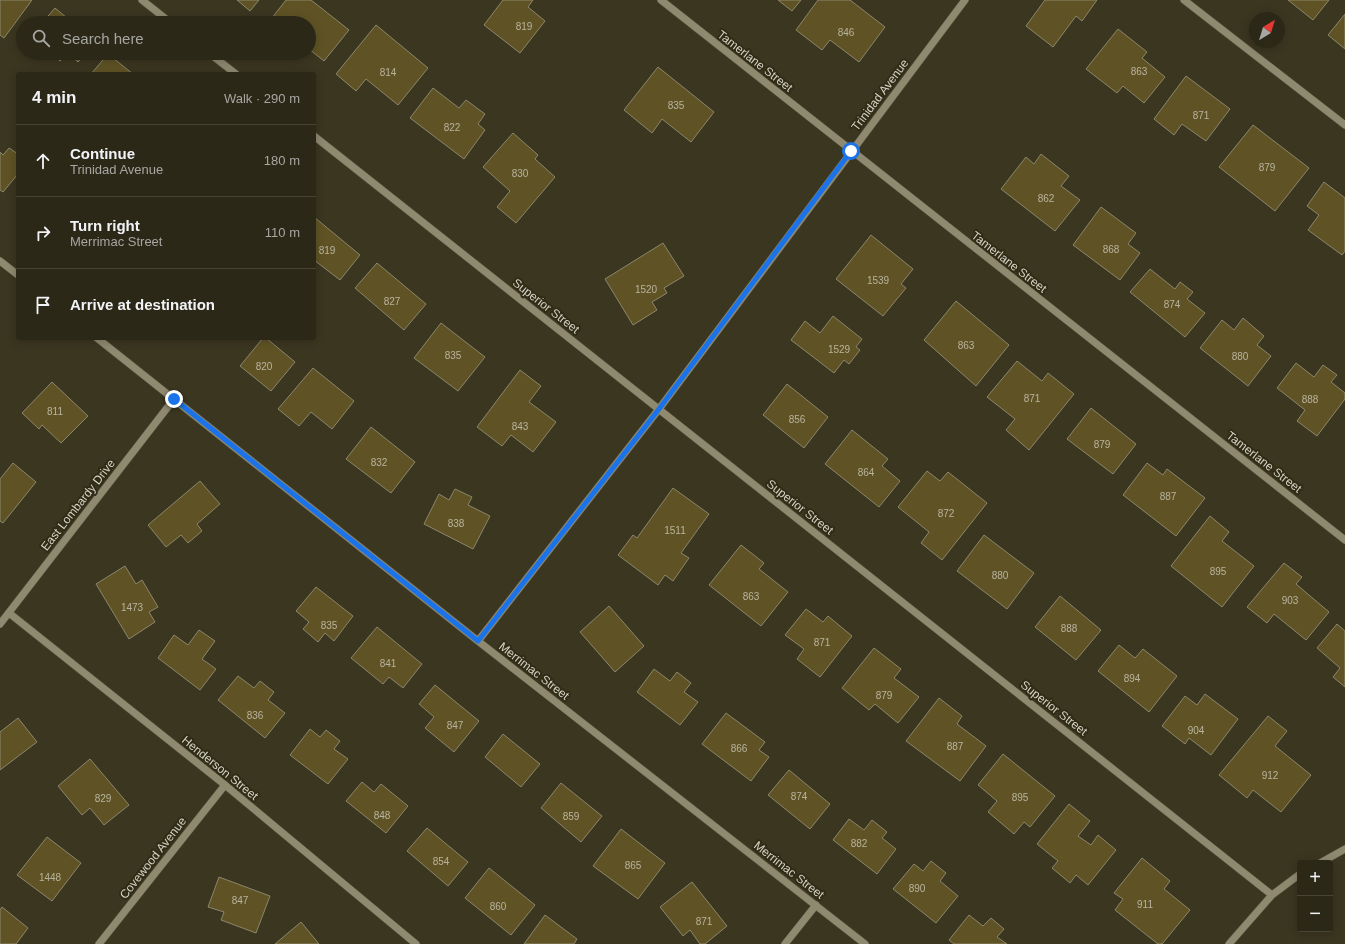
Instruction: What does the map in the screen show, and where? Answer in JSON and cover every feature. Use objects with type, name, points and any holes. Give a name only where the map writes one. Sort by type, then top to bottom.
[{"type":"street","points":[[142,0],[162,16]]},
{"type":"street","name":"Tamerlane Street","points":[[661,0],[1345,540]]},
{"type":"street","name":"Trinidad Avenue","points":[[478,641],[659,409],[965,0]]},
{"type":"street","points":[[1184,0],[1345,125]]},
{"type":"street","points":[[218,60],[233,72]]},
{"type":"street","name":"Superior Street","points":[[316,138],[1272,894]]},
{"type":"street","points":[[0,261],[16,273]]},
{"type":"street","name":"Merrimac Street","points":[[100,340],[478,641],[866,944]]},
{"type":"street","name":"East Lombardy Drive","points":[[0,624],[174,399]]},
{"type":"street","name":"Henderson Street","points":[[9,612],[225,786],[416,944]]},
{"type":"street","name":"Covewood Avenue","points":[[99,944],[225,786]]},
{"type":"street","points":[[1325,860],[1345,849]]},
{"type":"street","points":[[1229,944],[1272,894],[1297,876]]},
{"type":"street","points":[[785,944],[816,905]]},
{"type":"building","points":[[0,0],[32,0],[20,16],[16,16],[16,22],[4,38],[0,35]]},
{"type":"building","points":[[237,0],[259,0],[250,11]]},
{"type":"building","points":[[286,0],[311,0],[349,30],[324,61],[316,55],[316,16],[273,16]]},
{"type":"building","points":[[503,0],[533,0],[528,7],[545,21],[520,53],[484,25]]},
{"type":"building","points":[[778,0],[801,0],[792,11]]},
{"type":"building","points":[[818,0],[850,0],[885,27],[859,62],[830,40],[822,50],[796,30]]},
{"type":"building","points":[[1045,0],[1097,0],[1082,21],[1076,16],[1053,47],[1026,26]]},
{"type":"building","points":[[1288,0],[1329,0],[1313,20]]},
{"type":"building","points":[[55,8],[65,16],[48,16]]},
{"type":"building","points":[[1345,14],[1345,49],[1328,35]]},
{"type":"building","points":[[376,25],[428,68],[398,105],[366,79],[356,91],[336,74]]},
{"type":"building","points":[[1118,29],[1147,52],[1142,58],[1165,77],[1144,103],[1123,86],[1117,93],[1086,69]]},
{"type":"building","points":[[103,60],[116,60],[130,72],[93,72]]},
{"type":"building","points":[[658,67],[714,112],[691,142],[662,119],[652,133],[624,110]]},
{"type":"building","points":[[1186,76],[1230,109],[1206,141],[1182,124],[1174,135],[1154,119]]},
{"type":"building","points":[[433,88],[459,108],[466,100],[485,114],[478,124],[485,130],[464,159],[410,118]]},
{"type":"building","points":[[1253,125],[1309,168],[1275,211],[1219,167]]},
{"type":"building","points":[[513,133],[538,155],[535,159],[555,177],[516,223],[497,207],[510,191],[483,167]]},
{"type":"building","points":[[9,148],[16,153],[16,176],[3,192],[0,190],[0,152],[3,155]]},
{"type":"building","points":[[1041,154],[1069,176],[1061,186],[1080,200],[1055,231],[1001,189],[1026,157],[1034,164]]},
{"type":"building","points":[[1324,182],[1345,198],[1345,251],[1342,255],[1308,230],[1319,215],[1307,206]]},
{"type":"building","points":[[1101,207],[1136,233],[1128,244],[1140,253],[1120,280],[1073,245]]},
{"type":"building","points":[[316,219],[360,255],[340,280],[316,262]]},
{"type":"building","points":[[871,235],[913,269],[901,284],[906,288],[883,316],[836,279]]},
{"type":"building","points":[[663,243],[684,276],[664,288],[667,293],[652,302],[657,310],[633,325],[605,279]]},
{"type":"building","points":[[377,263],[426,304],[404,330],[355,288]]},
{"type":"building","points":[[1150,269],[1175,289],[1180,282],[1193,292],[1187,299],[1205,313],[1185,337],[1130,292]]},
{"type":"building","points":[[956,301],[1009,345],[976,386],[924,340]]},
{"type":"building","points":[[833,316],[862,339],[856,347],[860,350],[849,364],[844,360],[834,373],[791,340],[805,321],[820,333]]},
{"type":"building","points":[[1243,318],[1264,336],[1257,345],[1271,356],[1248,386],[1200,348],[1222,320],[1234,330]]},
{"type":"building","points":[[441,323],[485,357],[458,391],[414,358]]},
{"type":"building","points":[[261,340],[268,340],[295,362],[271,391],[240,366]]},
{"type":"building","points":[[1017,361],[1042,381],[1048,373],[1074,394],[1029,450],[1006,430],[1015,419],[987,397]]},
{"type":"building","points":[[1296,363],[1314,377],[1323,365],[1337,375],[1331,382],[1345,393],[1345,399],[1317,436],[1297,421],[1305,410],[1277,388]]},
{"type":"building","points":[[313,368],[354,401],[332,429],[311,412],[299,426],[278,409]]},
{"type":"building","points":[[520,370],[541,386],[529,402],[556,422],[533,452],[511,435],[502,446],[477,427]]},
{"type":"building","points":[[52,382],[88,416],[61,443],[42,425],[39,429],[22,413]]},
{"type":"building","points":[[787,384],[828,417],[804,448],[763,415]]},
{"type":"building","points":[[1091,408],[1136,444],[1113,474],[1067,439]]},
{"type":"building","points":[[371,427],[415,462],[391,493],[346,459]]},
{"type":"building","points":[[852,430],[888,459],[882,466],[900,481],[879,507],[825,464]]},
{"type":"building","points":[[13,463],[36,482],[3,523],[0,521],[0,479]]},
{"type":"building","points":[[1147,463],[1163,475],[1167,469],[1205,498],[1176,536],[1123,495]]},
{"type":"building","points":[[927,471],[940,481],[948,472],[987,503],[942,560],[921,543],[929,532],[898,507]]},
{"type":"building","points":[[200,481],[220,504],[197,524],[202,531],[188,543],[181,535],[166,547],[148,525]]},
{"type":"building","points":[[673,488],[709,514],[681,553],[689,558],[673,581],[665,575],[658,585],[618,555],[633,535],[637,538]]},
{"type":"building","points":[[455,489],[472,497],[468,505],[490,516],[473,549],[424,524],[439,494],[449,500]]},
{"type":"building","points":[[1210,516],[1229,532],[1222,541],[1254,566],[1222,607],[1171,566]]},
{"type":"building","points":[[984,535],[1034,573],[1007,609],[957,571]]},
{"type":"building","points":[[741,545],[764,563],[759,569],[788,592],[761,626],[709,585]]},
{"type":"building","points":[[1284,563],[1302,577],[1296,584],[1329,612],[1306,640],[1274,614],[1267,623],[1247,607]]},
{"type":"building","points":[[125,566],[136,584],[142,580],[158,607],[149,612],[155,622],[129,639],[96,584]]},
{"type":"building","points":[[316,587],[353,616],[334,641],[325,633],[318,642],[303,629],[309,622],[296,611]]},
{"type":"building","points":[[1060,596],[1101,630],[1076,660],[1035,627]]},
{"type":"building","points":[[609,606],[644,646],[615,672],[580,632]]},
{"type":"building","points":[[806,609],[823,622],[828,616],[852,636],[820,677],[797,659],[804,649],[785,635]]},
{"type":"building","points":[[1337,624],[1345,631],[1345,687],[1333,677],[1340,668],[1317,648]]},
{"type":"building","points":[[377,627],[422,664],[403,688],[389,677],[383,684],[351,658]]},
{"type":"building","points":[[199,630],[215,641],[202,659],[216,669],[200,690],[158,658],[174,635],[188,645]]},
{"type":"building","points":[[1119,645],[1135,658],[1143,649],[1177,676],[1149,712],[1098,671]]},
{"type":"building","points":[[874,648],[901,669],[894,678],[919,697],[898,723],[875,704],[869,710],[842,688]]},
{"type":"building","points":[[654,669],[670,681],[677,672],[691,683],[684,692],[698,702],[680,725],[637,692]]},
{"type":"building","points":[[238,676],[254,688],[260,681],[274,692],[268,700],[285,713],[265,738],[218,700]]},
{"type":"building","points":[[435,685],[479,721],[454,752],[425,728],[434,717],[419,704]]},
{"type":"building","points":[[1205,694],[1238,719],[1211,755],[1189,738],[1185,744],[1162,726],[1185,696],[1197,705]]},
{"type":"building","points":[[939,698],[962,716],[957,724],[986,746],[960,781],[906,741]]},
{"type":"building","points":[[726,713],[765,742],[759,750],[769,757],[751,781],[702,744]]},
{"type":"building","points":[[1268,716],[1287,731],[1275,746],[1311,775],[1281,812],[1253,790],[1247,798],[1219,775]]},
{"type":"building","points":[[18,718],[37,742],[0,770],[0,732]]},
{"type":"building","points":[[310,729],[320,737],[326,730],[340,741],[334,749],[348,759],[328,784],[290,755]]},
{"type":"building","points":[[503,734],[540,764],[521,787],[485,757]]},
{"type":"building","points":[[1003,754],[1055,796],[1030,827],[1024,822],[1014,834],[988,812],[997,801],[978,785]]},
{"type":"building","points":[[90,759],[129,805],[104,825],[90,808],[82,815],[58,786]]},
{"type":"building","points":[[789,770],[830,804],[810,829],[768,795]]},
{"type":"building","points":[[362,782],[374,792],[381,784],[408,806],[386,833],[346,801]]},
{"type":"building","points":[[561,783],[602,816],[581,842],[541,808]]},
{"type":"building","points":[[1069,804],[1090,821],[1078,836],[1091,845],[1098,835],[1116,850],[1088,885],[1076,875],[1070,883],[1052,868],[1058,861],[1037,844]]},
{"type":"building","points":[[849,819],[864,830],[872,820],[887,832],[882,838],[896,849],[877,874],[833,840]]},
{"type":"building","points":[[427,828],[468,862],[448,886],[407,851]]},
{"type":"building","points":[[621,829],[665,863],[638,899],[593,866]]},
{"type":"building","points":[[47,837],[81,863],[52,901],[17,875]]},
{"type":"building","points":[[1142,858],[1170,881],[1164,889],[1190,910],[1162,944],[1158,944],[1115,910],[1123,899],[1114,893]]},
{"type":"building","points":[[931,861],[946,873],[940,881],[958,896],[936,923],[893,889],[914,864],[923,871]]},
{"type":"building","points":[[489,868],[535,905],[511,935],[465,898]]},
{"type":"building","points":[[219,877],[270,896],[256,933],[221,920],[224,912],[208,907]]},
{"type":"building","points":[[692,882],[727,926],[705,944],[700,944],[690,930],[683,936],[660,907]]},
{"type":"building","points":[[2,907],[28,928],[16,944],[0,944],[0,910]]},
{"type":"building","points":[[545,915],[577,939],[574,944],[524,944]]},
{"type":"building","points":[[969,915],[983,926],[991,918],[1004,929],[997,937],[1007,944],[954,944],[949,940]]},
{"type":"building","points":[[301,922],[319,944],[275,944]]},
{"type":"route","points":[[174,399],[478,641],[659,409],[851,151]]}]
